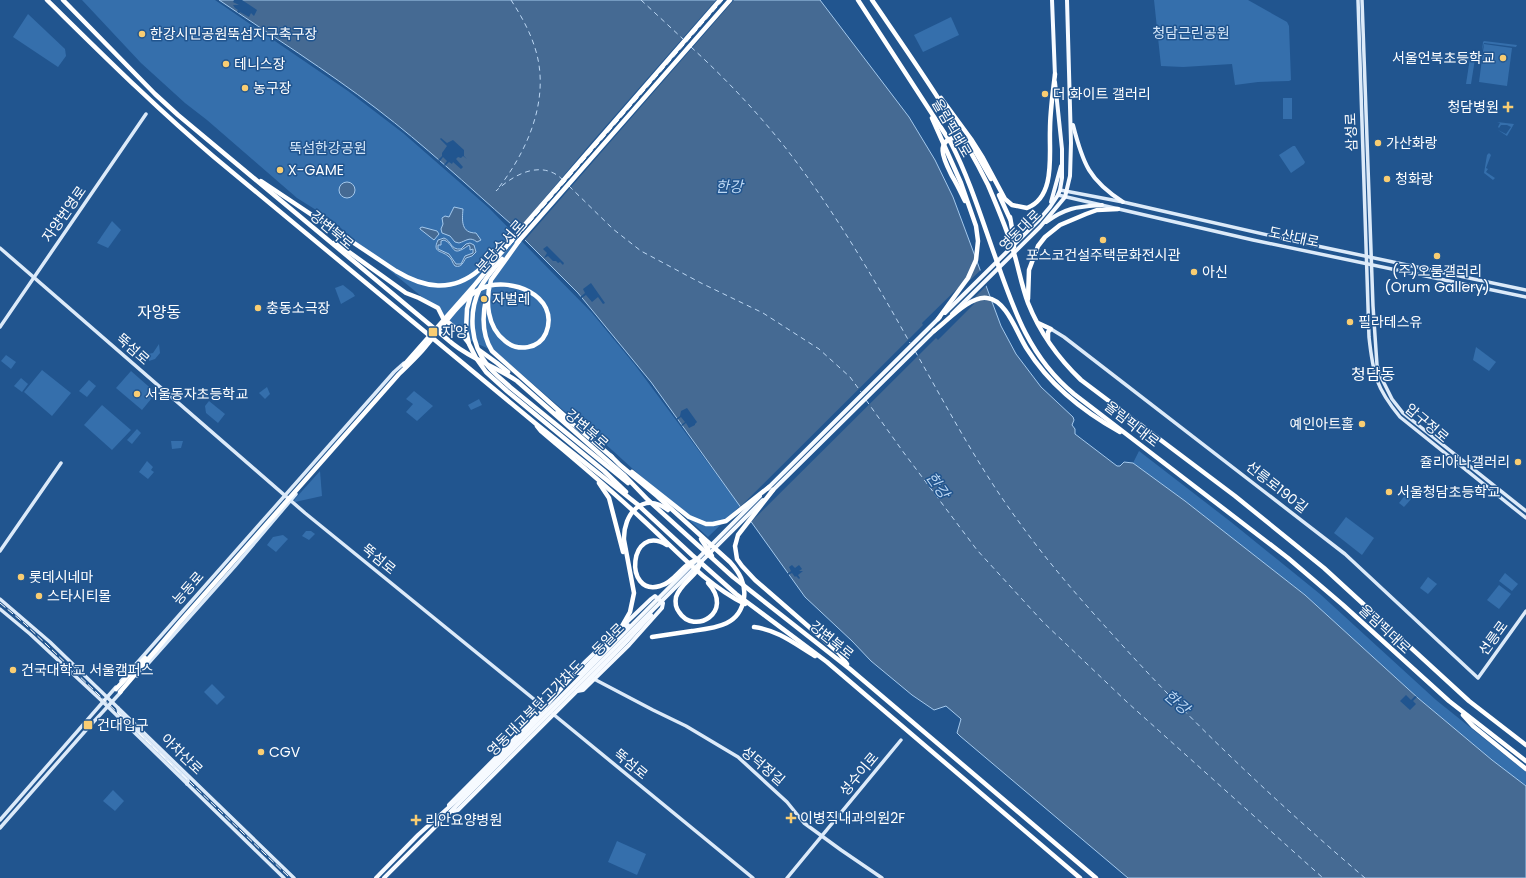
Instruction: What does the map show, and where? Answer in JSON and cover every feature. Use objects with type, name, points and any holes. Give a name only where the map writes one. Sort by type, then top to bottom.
[{"type":"highway","name":"강변북로","points":[[47,0],[124,77],[174,124],[535,423],[637,504],[717,578],[827,662],[1080,878]]},
{"type":"highway","name":"강변북로","points":[[63,0],[155,94],[244,170],[460,349],[474,358],[502,371],[524,387],[624,476],[715,561],[753,593],[809,635],[850,669],[1096,878]]},
{"type":"highway","name":"분당수서로","points":[[637,504],[613,479],[481,365],[472,351],[467,337],[466,316],[473,287],[484,273],[514,236],[720,0]]},
{"type":"highway","name":"분당수서로","points":[[648,500],[509,389],[493,372],[479,353],[474,337],[472,318],[475,300],[484,282],[518,241],[730,0]]},
{"type":"highway","name":"올림픽대로","points":[[858,0],[951,143],[982,219],[1021,327],[1033,347],[1053,373],[1067,388],[1288,558],[1343,605],[1449,701],[1526,761]]},
{"type":"highway","name":"올림픽대로","points":[[872,0],[918,68],[965,142],[981,172],[997,206],[1014,253],[1028,302],[1048,342],[1067,366],[1081,380],[1235,496],[1324,568],[1469,701],[1526,745]]},
{"type":"highway","points":[[918,68],[971,139],[1002,194],[1009,212],[1013,234],[1014,253]]},
{"type":"highway","points":[[1002,194],[1012,205],[1022,208],[1027,208],[1036,204],[1043,194],[1049,176],[1050,116],[1055,74]]},
{"type":"highway","points":[[927,107],[956,170],[974,220],[978,241],[975,264],[966,282],[938,319]]},
{"type":"highway","points":[[974,220],[944,159],[943,149],[946,142],[950,138],[959,137],[969,142],[991,180],[1010,219]]},
{"type":"highway","points":[[244,170],[404,276],[430,285],[449,285],[468,278],[479,270],[500,247],[514,236]]},
{"type":"highway","points":[[1028,302],[1029,270],[1038,246],[1045,237],[1060,225],[1086,214],[1097,210],[1118,209]]},
{"type":"highway","points":[[326,239],[342,247],[402,291],[438,308],[444,318],[455,328]]},
{"type":"highway","points":[[518,241],[496,272],[486,300],[483,323],[485,336],[489,346],[497,357],[611,456],[689,517],[706,524],[726,521],[771,489]]},
{"type":"highway","points":[[156,648],[484,273]]},
{"type":"highway","points":[[118,690],[388,386],[471,296],[484,287],[500,285],[512,286],[530,291],[541,301],[548,315],[547,331],[542,340],[535,345],[522,348],[513,346],[502,339],[491,320],[488,306],[488,292]]},
{"type":"highway","points":[[934,331],[975,299],[986,297],[994,299],[1001,304],[1038,365],[1059,388],[1110,426],[1133,439]]},
{"type":"highway","points":[[1038,322],[1051,329],[1048,332],[1048,342]]},
{"type":"highway","points":[[460,332],[467,341],[497,363],[524,387]]},
{"type":"highway","points":[[543,404],[578,428]]},
{"type":"highway","points":[[535,423],[541,431],[602,485],[609,498],[632,589],[631,609]]},
{"type":"highway","points":[[611,456],[735,568],[742,579],[745,593],[742,605],[732,620],[720,627],[652,637]]},
{"type":"highway","points":[[580,465],[612,490],[702,575],[731,597],[760,612]]},
{"type":"highway","points":[[771,489],[738,535],[735,546],[737,559],[755,580],[839,653],[850,669]]},
{"type":"highway","points":[[622,626],[628,618],[634,599],[634,587],[624,540],[624,532],[627,520],[636,508],[643,504],[651,503],[664,506],[702,540],[715,561]]},
{"type":"highway","points":[[676,552],[666,544],[658,541],[645,543],[639,549],[635,560],[635,571],[641,581],[652,587],[664,585],[688,564],[700,560]]},
{"type":"highway","points":[[700,560],[697,571],[679,590],[676,597],[676,607],[684,618],[692,622],[705,620],[714,613],[718,602],[712,588],[702,575]]},
{"type":"highway","points":[[754,627],[778,633],[827,662]]},
{"type":"highway","points":[[1449,701],[1473,726],[1526,769]]},
{"type":"main road","name":"영동대로","points":[[845,411],[1019,240],[1050,207],[1058,195],[1062,178],[1062,160],[1055,74],[1052,0]]},
{"type":"main road","name":"영동대로","points":[[849,415],[1040,227],[1065,197],[1070,176],[1071,154],[1067,0]]},
{"type":"main road","name":"삼성로","points":[[1358,0],[1367,263]]},
{"type":"main road","name":"삼성로","points":[[1362,0],[1372,257]]},
{"type":"main road","name":"자양번영로","points":[[0,328],[146,114]]},
{"type":"main road","points":[[1071,118],[1079,148],[1094,177],[1101,186],[1123,202]]},
{"type":"main road","points":[[1050,207],[1062,160]]},
{"type":"main road","name":"도산대로","points":[[1060,190],[1123,202],[1526,290]]},
{"type":"main road","name":"도산대로","points":[[1058,195],[1253,240],[1526,297]]},
{"type":"main road","points":[[1040,227],[1066,210],[1102,205]]},
{"type":"main road","name":"뚝섬로","points":[[0,248],[284,495],[753,878]]},
{"type":"main road","name":"압구정로","points":[[1372,257],[1376,365],[1392,399],[1403,413],[1526,510]]},
{"type":"main road","name":"압구정로","points":[[1367,263],[1368,331],[1373,372],[1383,394],[1400,417],[1526,518]]},
{"type":"main road","name":"선릉로190길","points":[[1051,329],[1064,337],[1345,554],[1478,678]]},
{"type":"main road","name":"능동로","points":[[0,820],[103,702],[118,690],[124,690],[214,590],[290,500],[399,376],[405,364],[394,372],[117,685],[118,690],[112,701],[0,828]]},
{"type":"main road","name":"동일로","points":[[771,489],[845,411]]},
{"type":"main road","name":"동일로","points":[[384,878],[771,489],[849,415]]},
{"type":"main road","points":[[0,551],[61,463]]},
{"type":"main road","name":"동일로","points":[[376,878],[538,715],[584,663],[653,597],[657,597],[663,603],[662,608],[630,645],[594,679]]},
{"type":"main road","name":"아차산로","points":[[0,599],[50,642],[108,697],[294,878]]},
{"type":"main road","points":[[576,673],[580,673],[632,621],[652,608]]},
{"type":"main road","points":[[451,812],[458,810],[554,715],[648,619],[652,608]]},
{"type":"main road","name":"아차산로","points":[[0,609],[30,634],[188,782],[284,878]]},
{"type":"main road","name":"선릉로","points":[[1478,678],[1526,612]]},
{"type":"main road","points":[[577,691],[583,690],[594,679]]},
{"type":"main road","name":"성덕정길","points":[[594,679],[686,726],[738,757],[787,802],[804,823],[882,878]]},
{"type":"main road","points":[[118,707],[119,713]]},
{"type":"main road","points":[[114,712],[119,713],[188,782],[192,779]]},
{"type":"main road","name":"성수이로","points":[[787,878],[901,740]]},
{"type":"main road","points":[[26,790],[30,793]]},
{"type":"main road","name":"동일로","points":[[447,808],[469,791]]},
{"type":"green space","name":"뚝섬한강공원","points":[[82,0],[215,0],[348,91],[403,133],[489,208],[592,313],[635,365],[740,506],[708,537],[602,441],[600,442],[496,352],[471,341],[438,310],[365,250],[332,220],[297,198],[207,120],[185,103],[141,63]]},
{"type":"green space","name":"청담근린공원","points":[[1154,0],[1248,0],[1287,22],[1289,26],[1291,80],[1235,85],[1232,64],[1183,67],[1161,66]]},
{"type":"green space","points":[[28,14],[65,49],[66,56],[58,67],[13,37]]},
{"type":"green space","points":[[951,17],[959,35],[923,52],[914,35]]},
{"type":"green space","points":[[1484,41],[1517,45],[1516,47],[1484,43],[1482,51]]},
{"type":"green space","points":[[1484,44],[1512,48],[1507,86],[1479,82]]},
{"type":"green space","points":[[1470,58],[1475,59],[1471,84],[1466,84]]},
{"type":"green space","points":[[1283,98],[1292,98],[1292,119],[1283,119]]},
{"type":"green space","points":[[1497,122],[1514,124],[1507,136],[1498,130],[1506,134],[1511,127],[1501,125],[1499,128],[1500,123]]},
{"type":"green space","points":[[1295,146],[1305,162],[1291,173],[1279,155]]},
{"type":"green space","points":[[1489,153],[1491,155],[1486,172],[1495,178],[1493,180],[1484,173],[1487,155]]},
{"type":"green space","points":[[112,221],[121,230],[108,248],[97,243]]},
{"type":"green space","points":[[343,285],[355,296],[341,304],[335,288]]},
{"type":"green space","points":[[159,344],[160,353],[155,359],[149,361],[148,354],[153,353]]},
{"type":"green space","points":[[1476,347],[1496,362],[1489,371],[1473,360]]},
{"type":"green space","points":[[6,355],[16,362],[11,369],[1,361]]},
{"type":"green space","points":[[42,370],[71,393],[52,416],[24,392]]},
{"type":"green space","points":[[131,371],[156,393],[142,410],[116,388]]},
{"type":"green space","points":[[21,378],[28,384],[22,392],[14,386]]},
{"type":"green space","points":[[89,380],[96,386],[87,397],[79,391]]},
{"type":"green space","points":[[267,387],[270,394],[265,399],[259,393]]},
{"type":"green space","points":[[414,391],[433,406],[417,421],[406,412],[413,404],[406,399]]},
{"type":"green space","points":[[479,399],[482,405],[471,410],[468,405]]},
{"type":"green space","points":[[209,401],[225,414],[218,423],[206,413],[205,406]]},
{"type":"green space","points":[[102,405],[131,430],[112,450],[84,425]]},
{"type":"green space","points":[[137,429],[141,433],[132,444],[127,440]]},
{"type":"green space","points":[[171,441],[183,441],[181,448],[172,449]]},
{"type":"green space","points":[[1139,451],[1231,522],[1320,594],[1436,700],[1526,772],[1526,786],[1492,760],[1418,698],[1305,595],[1185,501],[1133,463]]},
{"type":"green space","points":[[147,461],[153,467],[151,470],[154,472],[148,479],[139,472]]},
{"type":"green space","points":[[320,471],[322,496],[295,502],[294,500]]},
{"type":"green space","points":[[1407,493],[1413,497],[1404,507],[1399,503]]},
{"type":"green space","points":[[1346,517],[1374,538],[1362,555],[1334,533]]},
{"type":"green space","points":[[306,531],[311,531],[315,534],[309,540],[302,536]]},
{"type":"green space","points":[[283,535],[288,539],[276,552],[267,545],[273,537]]},
{"type":"green space","points":[[1505,573],[1518,584],[1512,591],[1499,581]]},
{"type":"green space","points":[[1428,577],[1437,584],[1428,594],[1420,588]]},
{"type":"green space","points":[[1499,585],[1511,594],[1499,609],[1487,600]]},
{"type":"green space","points":[[212,684],[225,697],[217,705],[204,692]]},
{"type":"green space","points":[[113,790],[124,801],[115,811],[103,801]]},
{"type":"green space","points":[[617,841],[646,854],[637,875],[608,862]]},
{"type":"water","name":"한강","points":[[219,0],[820,0],[909,117],[935,160],[953,197],[1001,326],[1016,354],[1041,387],[1073,417],[1074,420],[1072,425],[1075,429],[1075,434],[1117,466],[1120,466],[1124,462],[1133,463],[1185,501],[1305,595],[1418,698],[1492,760],[1526,786],[1526,878],[1128,878],[960,736],[957,733],[960,718],[946,706],[934,710],[912,695],[871,661],[805,597],[651,382],[578,293],[511,224],[428,151],[377,109],[319,67]]},
{"type":"water","points":[[347,182],[354,187],[355,190],[350,197],[347,198],[340,193],[339,190],[344,183]]},
{"type":"water","points":[[454,207],[463,209],[462,218],[465,229],[476,233],[481,240],[477,242],[470,239],[459,243],[455,242],[450,236],[442,233],[442,218],[445,216],[449,217]]},
{"type":"water","points":[[422,227],[437,231],[439,234],[434,240],[420,229]]},
{"type":"water","points":[[444,238],[447,239],[453,247],[457,249],[461,249],[466,244],[470,243],[474,245],[476,252],[472,256],[466,258],[461,265],[455,266],[449,257],[438,251],[436,244],[438,240]],"holes":[[[444,240],[448,242],[456,251],[459,251],[469,245],[470,250],[473,249],[473,253],[465,256],[461,264],[456,264],[449,254],[438,249],[438,245],[441,245],[441,241]]]},
{"type":"pier","points":[[234,0],[242,0],[257,10],[254,16],[251,13],[249,17],[237,12],[238,10],[233,5],[239,5],[233,2]]},
{"type":"pier","points":[[716,0],[734,0],[524,241],[516,232],[591,143]]},
{"type":"pier","points":[[441,138],[447,143],[453,140],[464,150],[464,156],[467,159],[463,156],[456,159],[463,167],[461,169],[453,162],[452,164],[449,162],[445,166],[444,165],[447,161],[443,157],[440,161],[438,160],[442,156],[442,153],[447,146],[440,139]]},
{"type":"pier","points":[[547,246],[564,263],[563,265],[560,262],[558,263],[553,261],[548,256],[544,258],[547,253],[543,249]]},
{"type":"pier","points":[[982,269],[988,284],[976,296],[974,304],[938,340],[936,338],[750,523],[739,508],[923,325],[922,323],[960,286],[968,282]]},
{"type":"pier","points":[[591,283],[605,303],[603,304],[598,297],[592,302],[586,295],[580,299],[579,298],[585,293],[583,289]]},
{"type":"pier","points":[[687,408],[697,422],[689,428],[686,423],[682,426],[681,425],[685,422],[681,417],[677,420],[676,419],[680,416],[681,411]]},
{"type":"pier","points":[[792,565],[795,568],[799,565],[802,569],[799,571],[803,571],[798,575],[800,578],[799,579],[792,573],[787,574],[791,571],[789,567]]},
{"type":"pier","points":[[1406,695],[1411,700],[1415,696],[1417,697],[1413,701],[1416,704],[1410,710],[1400,701]]},
{"type":"ferry route","points":[[511,0],[526,26],[535,48],[540,73],[540,91],[532,127],[525,144],[517,161],[496,191],[511,179],[528,171],[546,170],[563,180]]},
{"type":"ferry route","points":[[641,0],[683,39]]},
{"type":"ferry route","points":[[691,47],[754,110],[788,151],[838,221],[910,343]]},
{"type":"ferry route","points":[[569,186],[613,229],[641,251],[701,283],[763,313],[819,349],[850,377],[861,392]]},
{"type":"ferry route","points":[[915,351],[964,438],[1004,502],[1076,594],[1173,699],[1235,761],[1365,878]]},
{"type":"ferry route","points":[[866,400],[977,550],[1043,622],[1128,703],[1323,878]]},
{"type":"railway","points":[[147,660],[723,0]]},
{"type":"railway","points":[[0,603],[25,624],[290,878]]},
{"type":"place","name":"한강시민공원뚝섬지구축구장","points":[[142,34]]},
{"type":"place","name":"서울언북초등학교","points":[[1503,58]]},
{"type":"place","name":"테니스장","points":[[226,64]]},
{"type":"place","name":"농구장","points":[[245,88]]},
{"type":"place","name":"더 화이트 갤러리","points":[[1045,94]]},
{"type":"place","name":"청담병원","points":[[1508,107]]},
{"type":"place","name":"가산화랑","points":[[1378,143]]},
{"type":"place","name":"X-GAME","points":[[280,170]]},
{"type":"place","name":"청화랑","points":[[1387,179]]},
{"type":"place","name":"포스코건설주택문화전시관","points":[[1103,240]]},
{"type":"place","name":"(주)오룸갤러리 (Orum Gallery)","points":[[1437,256]]},
{"type":"place","name":"아신","points":[[1194,272]]},
{"type":"place","name":"자벌레","points":[[484,299]]},
{"type":"place","name":"충동소극장","points":[[258,308]]},
{"type":"place","name":"필라테스유","points":[[1350,322]]},
{"type":"place","name":"자양","points":[[433,332]]},
{"type":"place","name":"서울동자초등학교","points":[[137,394]]},
{"type":"place","name":"예인아트홀","points":[[1362,424]]},
{"type":"place","name":"쥴리아나갤러리","points":[[1518,462]]},
{"type":"place","name":"서울청담초등학교","points":[[1389,492]]},
{"type":"place","name":"롯데시네마","points":[[21,577]]},
{"type":"place","name":"스타시티몰","points":[[39,596]]},
{"type":"place","name":"건국대학교 서울캠퍼스","points":[[13,670]]},
{"type":"place","name":"건대입구","points":[[88,725]]},
{"type":"place","name":"CGV","points":[[261,752]]},
{"type":"place","name":"이병직내과의원2F","points":[[791,818]]},
{"type":"place","name":"리안요양병원","points":[[416,820]]},
{"type":"district","name":"자양동","points":[[159,312]]},
{"type":"district","name":"청담동","points":[[1373,374]]}]
